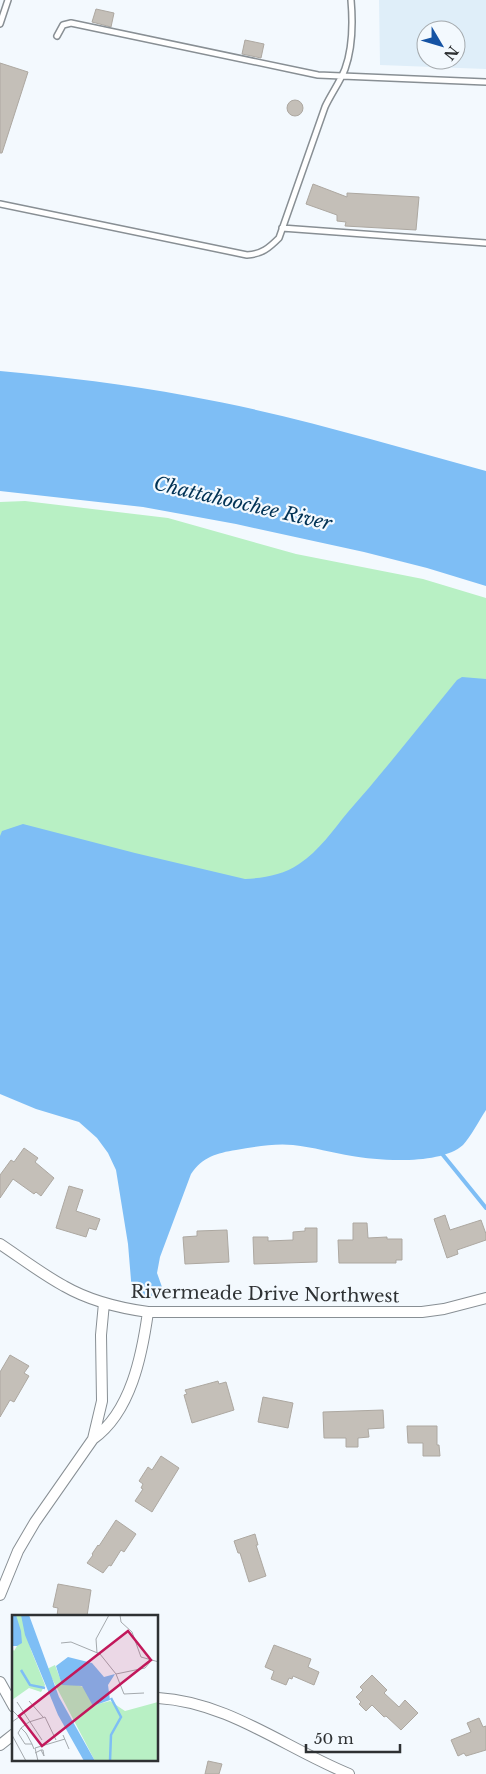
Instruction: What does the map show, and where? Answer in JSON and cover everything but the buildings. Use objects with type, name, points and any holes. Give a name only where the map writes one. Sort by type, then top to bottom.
[{"type":"street","name":"Rivermeade Drive Northwest","points":[[0,1244],[64,1286],[104,1303],[124,1309],[148,1312],[422,1312],[465,1305],[486,1298]]},
{"type":"street","points":[[93,1439],[102,1401],[101,1335],[104,1303]]},
{"type":"street","points":[[0,1595],[18,1551],[35,1522],[93,1439],[99,1435],[112,1418],[131,1386],[142,1353],[148,1312]]},
{"type":"street","points":[[0,1682],[12,1703]]},
{"type":"street","points":[[159,1698],[186,1701],[218,1711],[348,1774]]},
{"type":"street","points":[[0,1745],[12,1736]]},
{"type":"lane","points":[[0,24],[8,0]]},
{"type":"lane","points":[[0,204],[247,255],[268,250],[279,238],[326,107],[342,75],[351,51],[352,0]]},
{"type":"lane","points":[[57,36],[63,25],[71,23],[318,75],[486,82]]},
{"type":"lane","points":[[282,228],[486,243]]},
{"type":"shaded area","points":[[379,0],[486,0],[486,69],[466,68],[466,20],[416,20],[416,66],[380,65]]},
{"type":"green space","points":[[25,501],[168,518],[296,554],[423,579],[486,598],[486,712],[323,851],[263,889],[0,853],[0,502]]},
{"type":"water","name":"Chattahoochee River","points":[[0,371],[118,384],[226,403],[338,430],[486,471],[486,586],[427,568],[364,552],[236,524],[143,507],[0,491]]},
{"type":"water","points":[[462,677],[486,679],[486,1110],[463,1145],[440,1156],[426,1159],[394,1160],[364,1158],[308,1147],[286,1145],[250,1148],[210,1157],[195,1168],[191,1174],[160,1257],[157,1273],[162,1287],[152,1296],[144,1298],[136,1295],[132,1292],[128,1244],[116,1170],[108,1153],[97,1138],[79,1122],[36,1109],[0,1094],[0,836],[2,831],[23,824],[245,879],[266,877],[280,873],[299,864],[319,847],[457,680]]},
{"type":"waterway","points":[[443,1155],[486,1208]]}]
